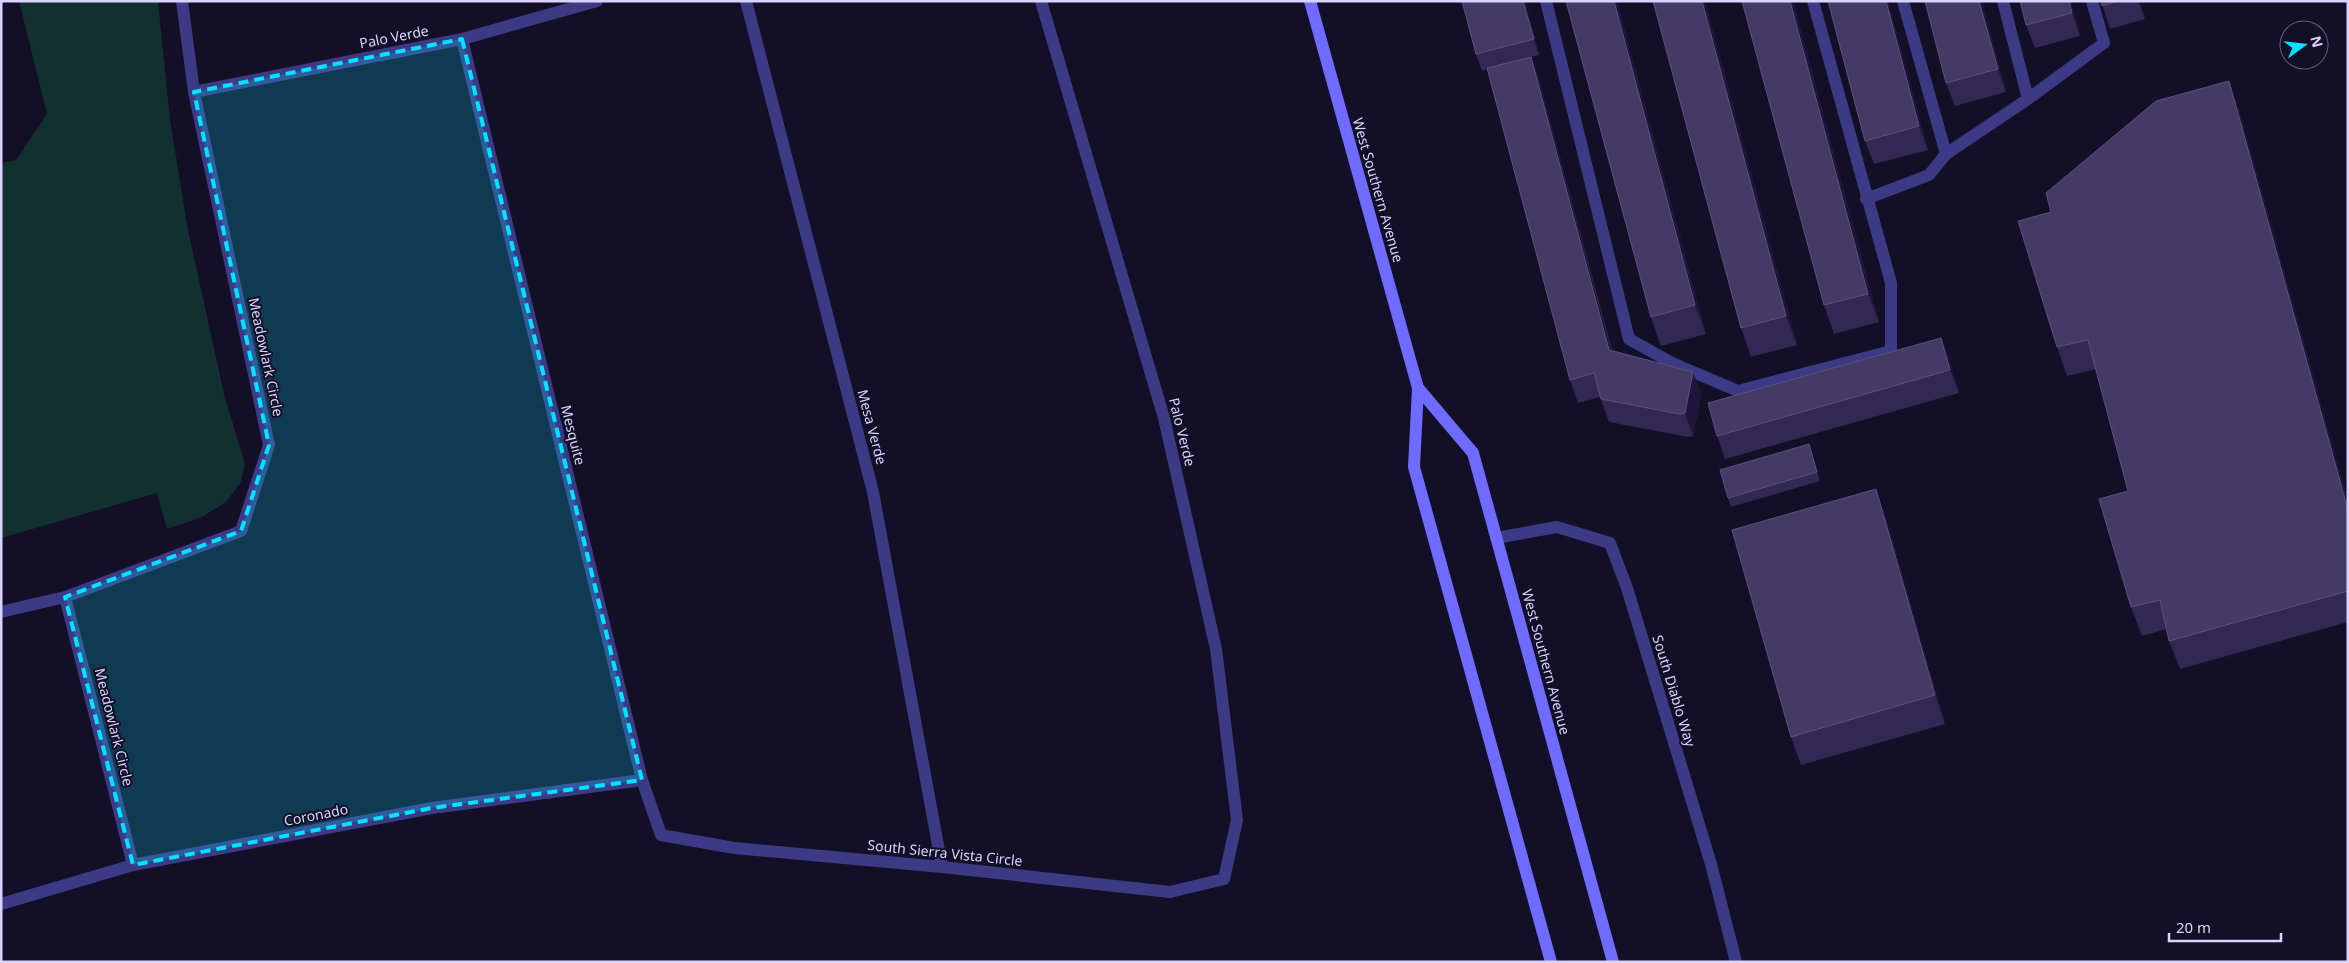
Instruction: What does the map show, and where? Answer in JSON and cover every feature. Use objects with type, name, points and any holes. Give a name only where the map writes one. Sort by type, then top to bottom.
[{"type":"main road","name":"West Southern Avenue","points":[[1310,1],[1418,388],[1414,467],[1551,962]]},
{"type":"main road","name":"West Southern Avenue","points":[[1418,388],[1473,453],[1613,962]]},
{"type":"street","name":"Meadowlark Circle","points":[[1,612],[65,597],[242,531],[269,445],[194,92],[182,1]]},
{"type":"street","name":"Palo Verde","points":[[194,92],[462,39],[597,1]]},
{"type":"street","name":"Mesa Verde","points":[[746,1],[873,492],[942,867]]},
{"type":"street","name":"Palo Verde","points":[[1040,1],[1164,418],[1216,649],[1237,820],[1224,879]]},
{"type":"street","points":[[1546,1],[1629,339],[1672,363],[1738,391],[1891,351],[1891,283],[1812,1]]},
{"type":"street","points":[[1903,1],[1946,154]]},
{"type":"street","points":[[2003,1],[2028,99]]},
{"type":"street","points":[[1866,199],[1930,175],[1946,154],[2028,99],[2104,43],[2092,1]]},
{"type":"street","name":"Mesquite","points":[[462,39],[642,780],[661,835]]},
{"type":"street","name":"South Diablo Way","points":[[1496,538],[1557,527],[1610,543],[1627,588],[1711,864],[1736,962]]},
{"type":"street","name":"Meadowlark Circle","points":[[65,597],[133,865]]},
{"type":"street","name":"Coronado","points":[[1,904],[133,865],[432,808],[642,780]]},
{"type":"street","name":"South Sierra Vista Circle","points":[[661,835],[734,848],[942,867],[1170,892],[1224,879]]},
{"type":"highlighted area","points":[[462,39],[642,780],[432,808],[133,865],[65,597],[241,531],[269,445],[194,92]]},
{"type":"green space","points":[[19,1],[158,1],[170,120],[188,230],[224,394],[245,464],[241,482],[226,502],[202,517],[167,529],[157,493],[1,538],[1,163],[16,160],[47,114]]},
{"type":"building","points":[[1462,1],[1523,1],[1534,39],[1476,54]]},
{"type":"building","points":[[1566,1],[1614,1],[1695,305],[1651,317]]},
{"type":"building","points":[[1653,1],[1702,1],[1786,316],[1741,328]]},
{"type":"building","points":[[1742,1],[1790,1],[1868,294],[1824,305]]},
{"type":"building","points":[[1828,1],[1886,1],[1919,126],[1865,141]]},
{"type":"building","points":[[1925,1],[1979,1],[1998,69],[1946,83]]},
{"type":"building","points":[[2020,1],[2069,1],[2072,13],[2026,25]]},
{"type":"building","points":[[2101,1],[2118,1],[2102,6]]},
{"type":"building","points":[[1531,57],[1609,350],[1693,372],[1685,413],[1679,414],[1601,399],[1594,373],[1570,380],[1487,68]]},
{"type":"building","points":[[2229,81],[2348,510],[2348,591],[2169,641],[2160,600],[2131,607],[2099,499],[2128,491],[2088,340],[2057,347],[2018,221],[2051,212],[2046,193],[2156,101]]},
{"type":"building","points":[[1941,338],[1950,370],[1717,436],[1708,403]]},
{"type":"building","points":[[1809,444],[1817,472],[1728,498],[1720,470]]},
{"type":"building","points":[[1876,489],[1935,695],[1791,737],[1732,530]]}]
